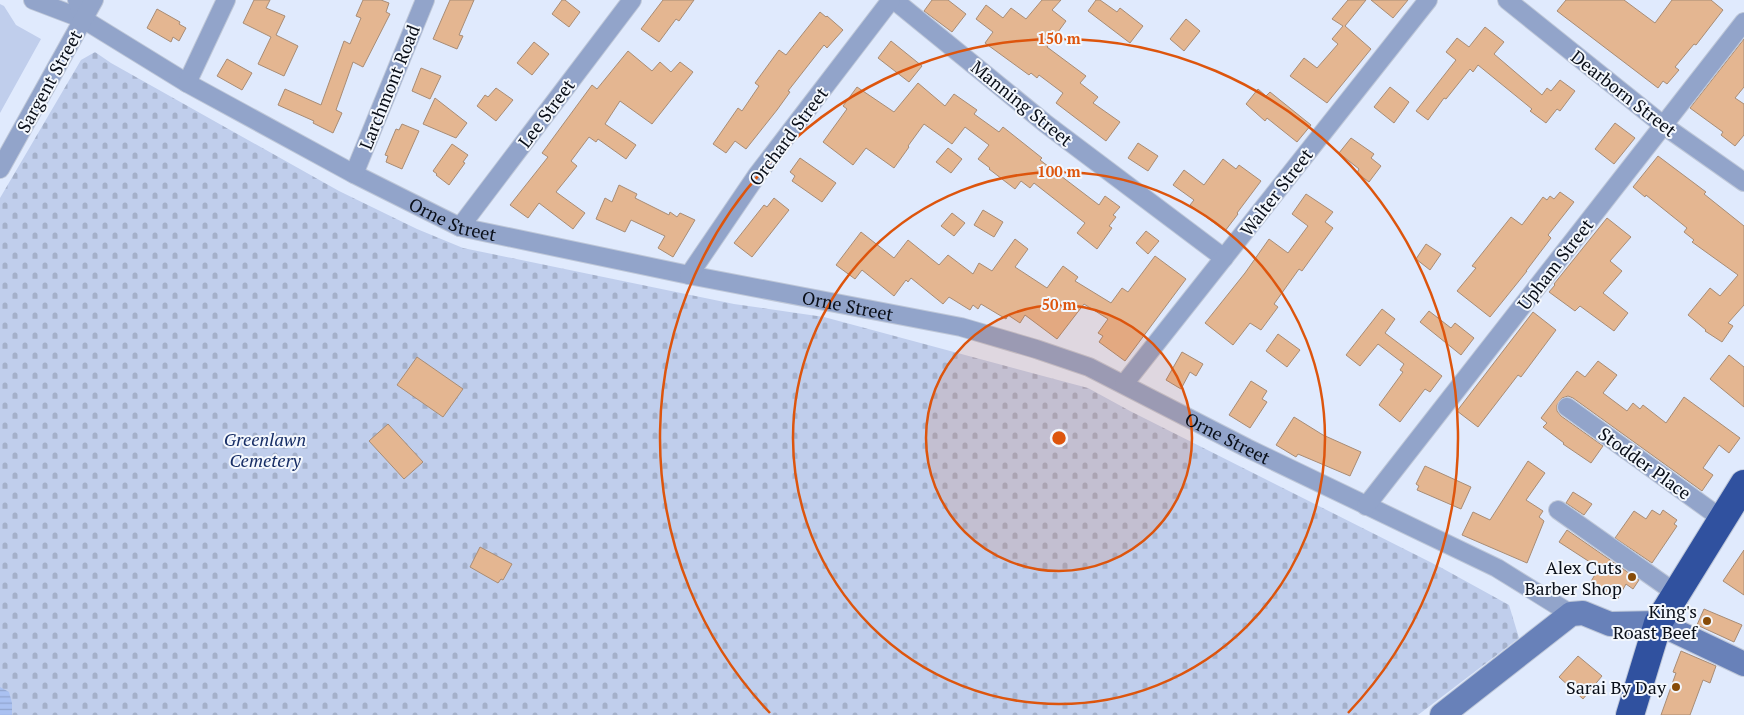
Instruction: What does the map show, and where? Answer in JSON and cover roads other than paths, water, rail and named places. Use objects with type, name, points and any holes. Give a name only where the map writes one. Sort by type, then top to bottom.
[{"type":"highway","points":[[1630,715],[1658,623],[1744,484]]},
{"type":"street","name":"Orne Street","points":[[33,0],[83,20],[187,83],[354,174],[460,227],[689,275],[961,327],[1036,349],[1089,367],[1248,448],[1497,568],[1571,614],[1583,613],[1610,624],[1658,623]]},
{"type":"street","points":[[77,0],[83,20]]},
{"type":"street","name":"Sargent Street","points":[[0,168],[94,0]]},
{"type":"street","points":[[187,83],[226,0]]},
{"type":"street","name":"Larchmont Road","points":[[354,174],[425,0]]},
{"type":"street","name":"Lee Street","points":[[460,227],[632,0]]},
{"type":"street","name":"Manning Street","points":[[893,0],[1046,124],[1224,258]]},
{"type":"street","name":"Orchard Street","points":[[689,275],[757,175],[893,0]]},
{"type":"street","name":"Walter Street","points":[[1124,384],[1428,0]]},
{"type":"street","name":"Dearborn Street","points":[[1507,0],[1663,125],[1744,182]]},
{"type":"street","name":"Upham Street","points":[[1366,506],[1744,22]]},
{"type":"street","name":"Stodder Place","points":[[1567,407],[1722,519]]},
{"type":"street","points":[[1558,510],[1677,594]]},
{"type":"street","points":[[1442,715],[1571,614]]},
{"type":"street","points":[[1658,623],[1744,664]]},
{"type":"place","name":"Alex Cuts Barber Shop","points":[[1632,577]]},
{"type":"place","name":"King's Roast Beef","points":[[1707,621]]},
{"type":"place","name":"Sarai By Day","points":[[1676,687]]},
{"type":"park label","name":"Greenlawn Cemetery","points":[[265,449]]}]
